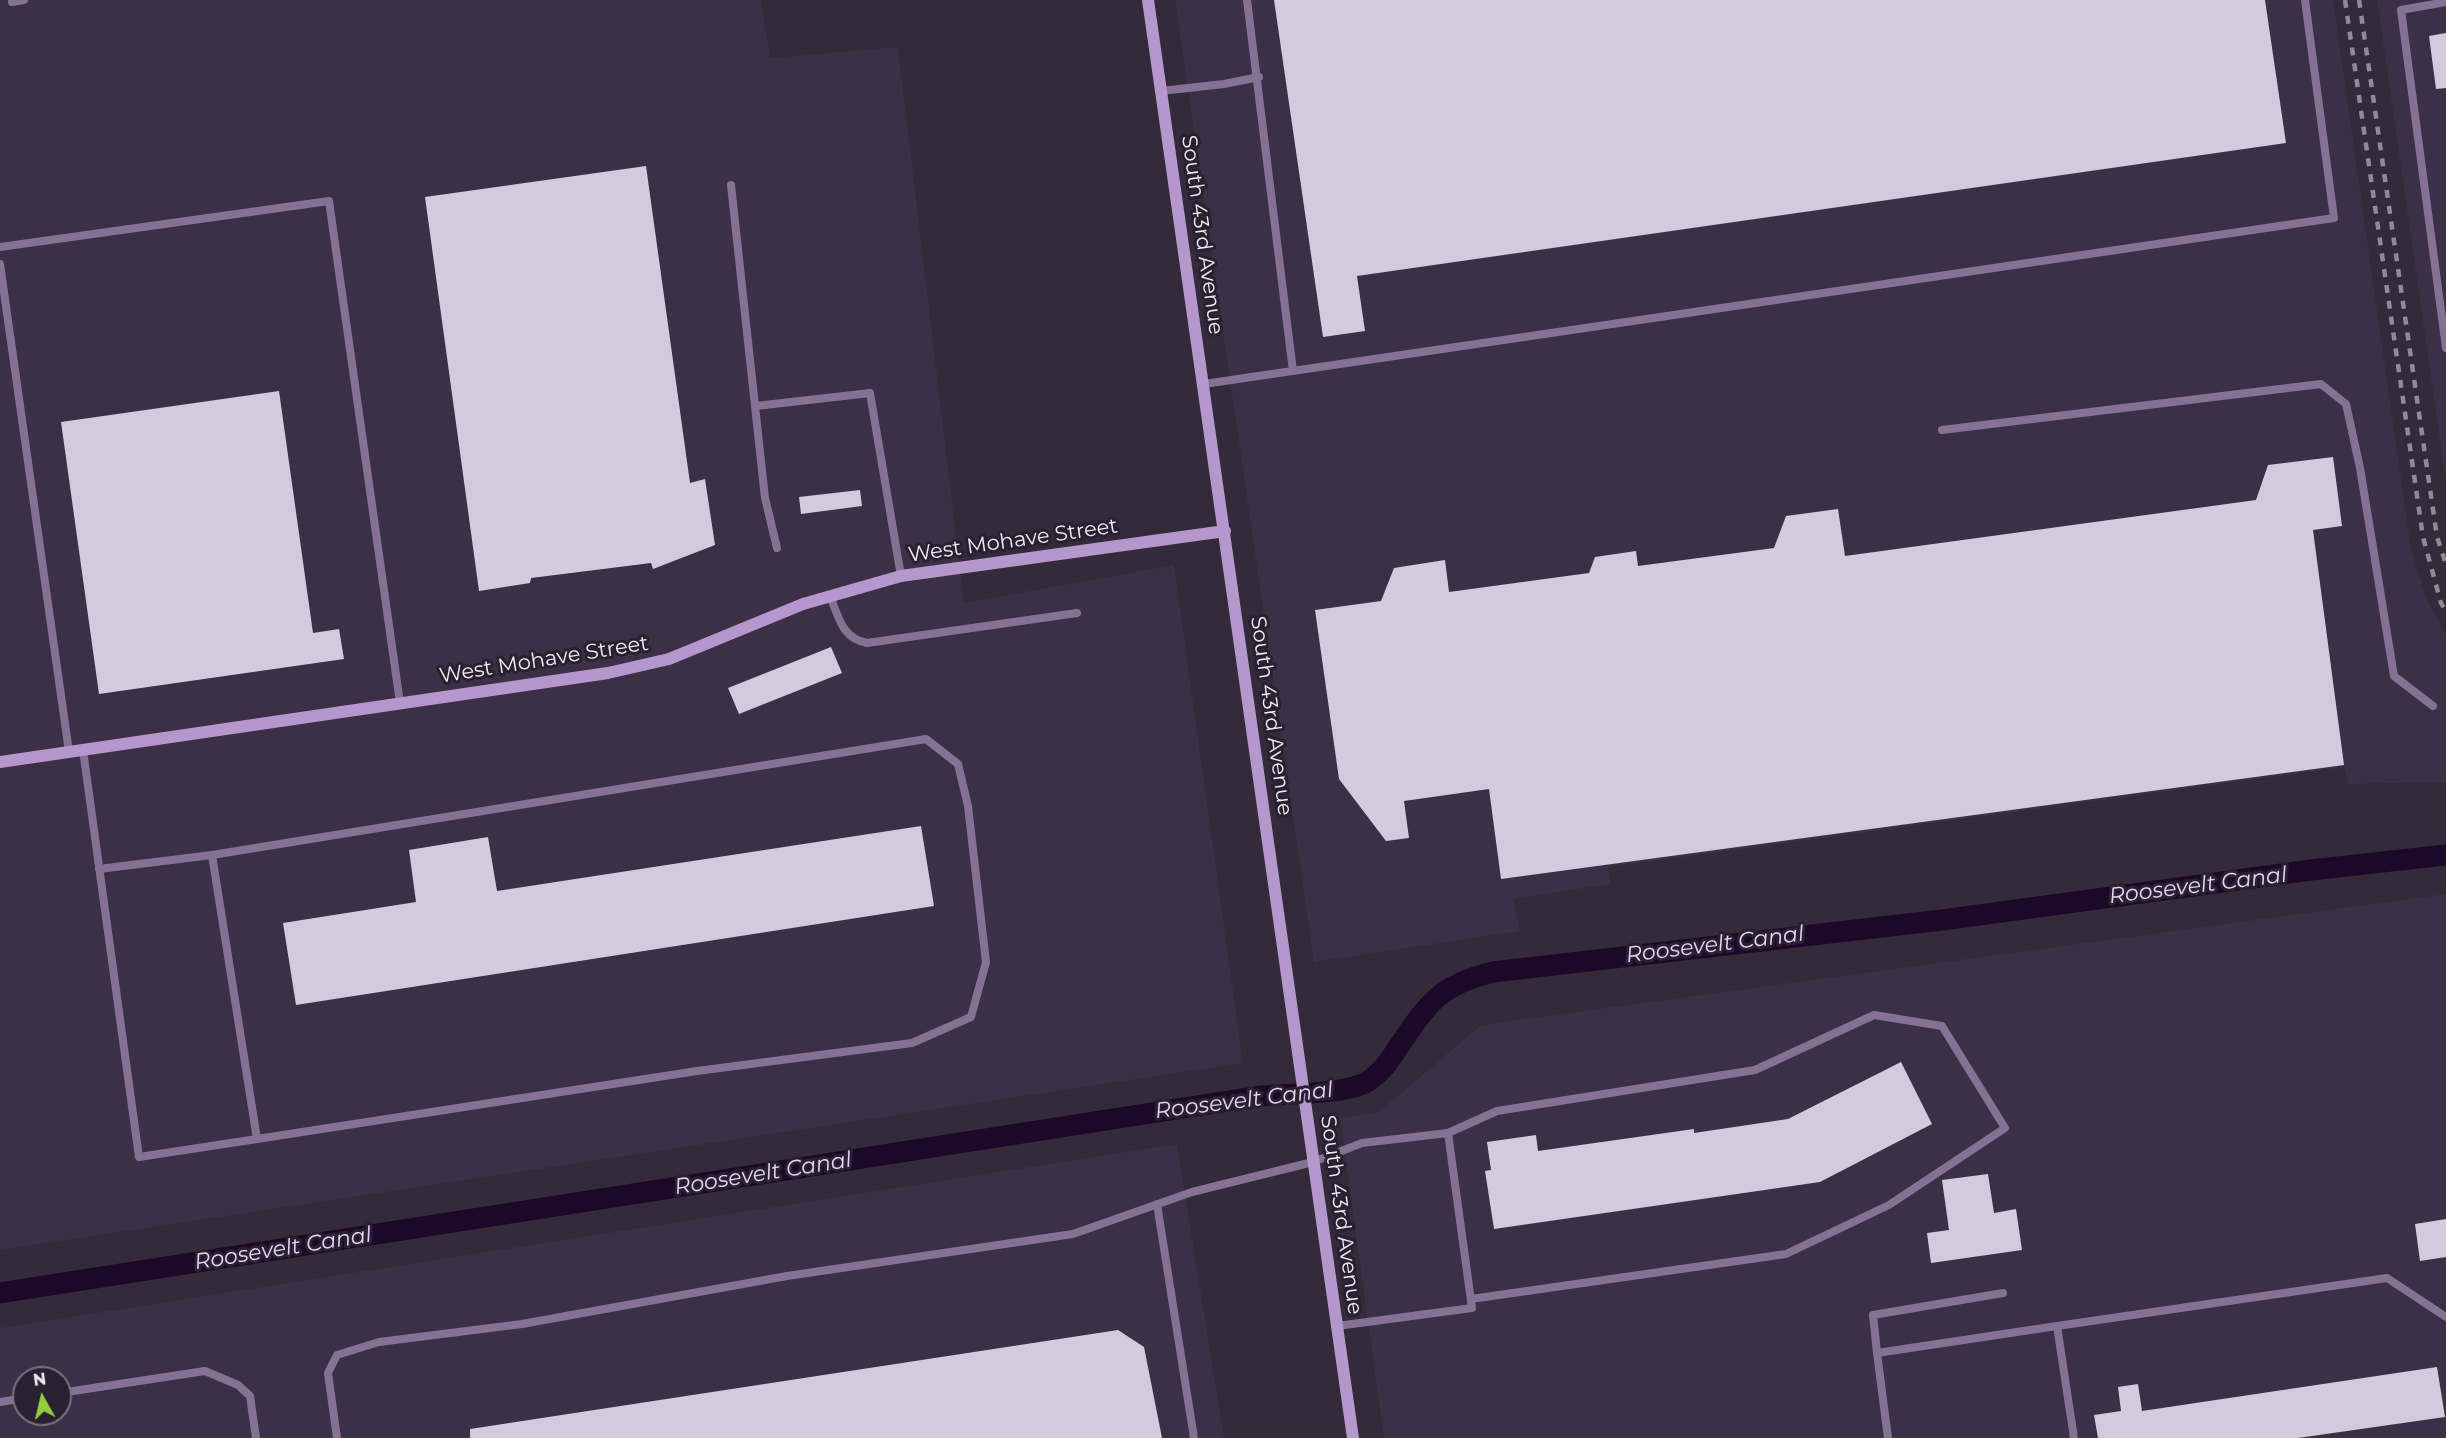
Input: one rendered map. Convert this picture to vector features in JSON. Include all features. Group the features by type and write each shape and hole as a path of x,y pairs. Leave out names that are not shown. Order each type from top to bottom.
{"main road":[{"name":"South 43rd Avenue","path":"1148,0 1353,1438"},
{"name":"West Mohave Street","path":"0,762 608,674 669,659 803,604 901,576 1225,531"}],"lane":[{"path":"12,2 24,0"},
{"path":"1247,0 1259,77 1293,371"},
{"path":"1204,384 2334,218 2305,0"},
{"path":"2446,2 2401,10 2446,348"},
{"path":"1161,91 1224,84 1259,77"},
{"path":"732,185 765,498 777,548"},
{"path":"0,247 329,201 400,703"},
{"path":"0,264 69,752"},
{"path":"1942,430 2320,384 2346,405 2360,468 2394,676 2433,706"},
{"path":"756,406 870,393 901,576"},
{"path":"830,596 846,634 854,640 867,643 1077,613"},
{"path":"83,750 99,869 139,1157 697,1071 912,1043 971,1017 986,962 968,806 958,764 927,739 212,855 99,869"},
{"path":"212,855 257,1138"},
{"path":"338,1438 328,1373 337,1354 379,1342 522,1324 787,1276 1073,1234 1192,1192 1314,1162 1362,1143 1448,1133 1497,1111 1755,1070 1874,1015 1942,1026 2005,1128 1889,1205 1786,1254 1471,1299"},
{"path":"1337,1326 1472,1308 1448,1133"},
{"path":"1157,1204 1194,1438"},
{"path":"1877,1353 2387,1278 2446,1317"},
{"path":"1888,1438 1873,1315 2003,1293"},
{"path":"2057,1326 2074,1438"},
{"path":"72,1391 205,1371 238,1385 250,1396 256,1438"}],"shaded area":[{"path":"0,0 761,0 770,58 898,47 964,603 1174,565 1243,1063 0,1250"},
{"path":"1175,0 2333,0 2411,548 2427,600 2446,634 2446,782 2348,784 2344,767 1608,867 1610,884 1513,899 1520,931 1314,962"},
{"path":"2377,0 2446,0 2446,482"},
{"path":"2446,894 2446,1438 1384,1438 1340,1118 1379,1112 1481,1025"},
{"path":"1177,1144 1224,1438 0,1438 0,1328"}],"building":[{"path":"1274,0 2265,0 2286,143 1357,276 1365,331 1323,337"},
{"path":"2446,33 2446,88 2436,89 2429,36"},
{"path":"646,166 690,483 705,479 715,545 653,569 651,563 531,578 530,583 479,591 425,197"},
{"path":"279,391 313,633 339,629 344,659 99,694 61,422"},
{"path":"2333,457 2342,526 2313,530 2344,765 1501,879 1489,789 1404,801 1409,838 1386,841 1339,779 1315,610 1381,601 1394,568 1445,560 1449,592 1589,573 1595,557 1636,551 1638,566 1774,548 1786,516 1838,509 1845,556 2256,500 2268,465"},
{"path":"860,490 862,506 801,514 799,497"},
{"path":"831,647 842,673 739,714 728,688"},
{"path":"921,826 934,906 296,1005 283,923 416,902 409,850 488,837 497,891"},
{"path":"1901,1062 1932,1124 1820,1182 1494,1229 1485,1171 1491,1170 1487,1142 1536,1135 1538,1151 1694,1129 1694,1133 1788,1119"},
{"path":"1988,1174 1994,1213 2016,1209 2022,1250 1931,1263 1927,1233 1949,1230 1942,1180"},
{"path":"2446,1219 2446,1257 2420,1261 2415,1224"},
{"path":"1118,1330 1144,1347 1162,1438 470,1438 470,1429"},
{"path":"2437,1367 2445,1417 2298,1438 2098,1438 2094,1415 2121,1411 2118,1387 2138,1384 2142,1411"}],"waterway":[{"name":"Roosevelt Canal","path":"0,1293 1260,1096 1314,1093 1355,1087 1365,1083 1380,1071 1437,997 1460,983 1493,972 1942,920 2311,870 2446,855"}],"railway":[{"path":"2345,0 2423,537 2441,603 2446,612"},
{"path":"2359,0 2437,537 2446,564"}]}
